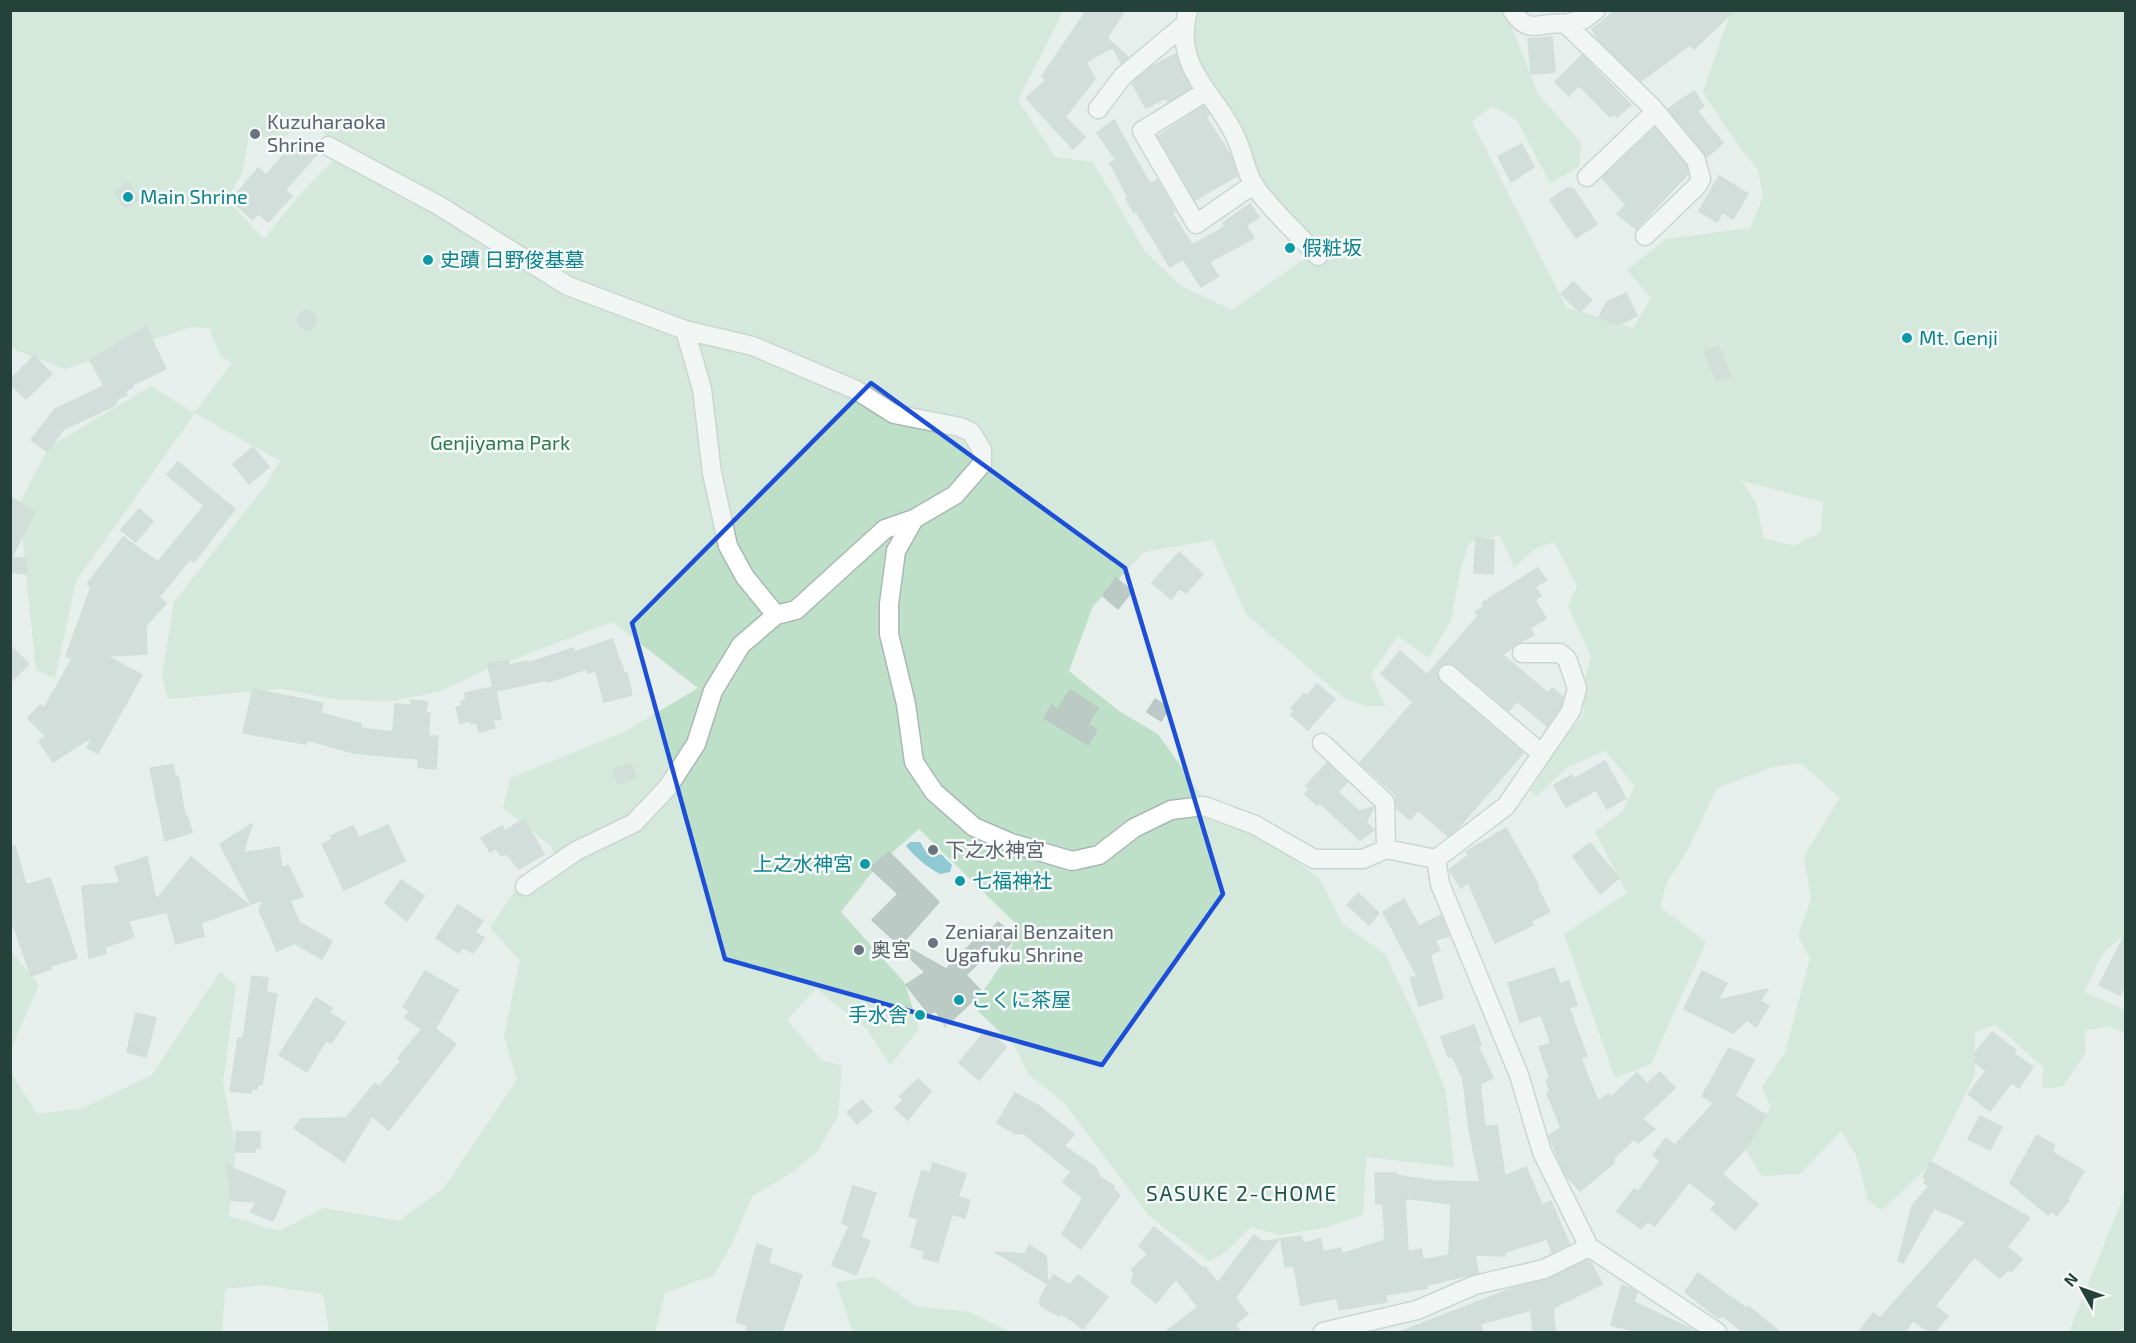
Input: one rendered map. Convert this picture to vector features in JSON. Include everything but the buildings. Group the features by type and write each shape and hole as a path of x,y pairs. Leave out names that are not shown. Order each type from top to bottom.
{"street":[{"path":"1512,10 1522,25 1532,28 1551,22 1566,24 1584,19 1596,10"},
{"path":"1186,18 1188,61 1205,92 1236,136 1254,184 1318,256"},
{"path":"1098,109 1123,76 1186,18"},
{"path":"1566,24 1655,112 1696,160 1701,179 1645,236"},
{"path":"1205,92 1142,131 1196,224 1254,184"},
{"path":"1587,177 1655,112"},
{"path":"328,146 438,205 568,286 685,330 753,346 856,390 894,414 960,426 971,432 982,450 982,464 955,495 914,519 885,529 796,610 776,615 741,645 713,691 696,744 668,787 634,824 576,851 525,886"},
{"path":"685,330 702,389 712,473 728,546 745,577 776,615"},
{"path":"914,519 896,551 889,604 889,634 906,704 914,762 934,792 974,827 1011,843 1072,861 1099,855 1134,828 1171,810 1204,806 1255,825 1314,859 1363,859 1386,849 1436,859 1506,806 1571,711 1577,688 1567,659 1560,653 1522,653"},
{"path":"1448,674 1542,754"},
{"path":"1322,743 1385,802 1386,849"},
{"path":"1436,859 1440,884 1519,1075 1542,1152 1589,1247 1717,1332"},
{"path":"1323,1332 1417,1310 1475,1285 1544,1269 1589,1247"}],"highlighted area":[{"path":"871,383 1125,568 1223,894 1102,1065 725,959 632,623"}],"green space":[{"name":"Genjiyama Park","path":"11,11 1063,11 1018,100 1055,157 1093,162 1144,250 1181,286 1232,310 1304,259 1301,243 1208,100 1184,11 1503,11 1509,20 1538,94 1581,143 1579,167 1550,183 1517,120 1492,106 1472,122 1566,307 1633,328 1651,298 1627,270 1666,239 1750,228 1763,197 1758,170 1738,145 1703,92 1731,11 2125,11 2126,943 2121,937 2103,953 2084,992 2125,1010 2125,1033 2107,1026 2084,1031 2086,1052 2063,1086 2043,1089 2043,1067 1995,1024 1975,1033 1975,1075 1930,1165 1882,1210 1868,1200 1856,1155 1841,1131 1800,1174 1762,1176 1744,1147 1771,1107 1762,1087 1785,1053 1810,958 1798,936 1811,899 1804,856 1840,798 1801,763 1772,767 1717,788 1688,849 1666,884 1660,907 1706,942 1651,1064 1615,1078 1564,934 1627,893 1595,832 1622,812 1635,786 1605,751 1568,767 1537,796 1530,791 1562,740 1583,716 1586,674 1591,657 1568,606 1577,586 1554,542 1535,549 1514,567 1500,535 1469,543 1460,571 1451,620 1429,658 1398,636 1371,674 1385,706 1367,706 1345,699 1246,614 1213,540 1144,552 1093,606 1069,671 1119,711 1158,734 1207,803 1272,843 1320,879 1343,924 1385,954 1422,1032 1446,1092 1454,1167 1366,1157 1363,1215 1324,1228 1280,1235 1251,1227 1226,1252 1209,1261 1150,1217 1065,1104 1029,1075 1015,1047 973,1006 1006,958 1020,928 919,829 877,866 841,912 905,983 919,1029 890,1065 867,1029 816,989 787,1020 821,1060 842,1066 838,1116 817,1152 787,1176 752,1196 731,1246 714,1275 665,1293 655,1332 329,1332 323,1294 262,1285 225,1289 222,1332 11,1332 10,1071 37,1114 83,1108 152,1075 220,972 236,986 223,1082 236,1149 229,1216 279,1231 324,1208 399,1221 444,1188 517,1080 504,1036 520,960 490,928 526,874 555,855 551,846 503,808 510,778 624,732 698,688 612,622 490,668 438,692 393,701 339,700 282,689 168,699 162,676 174,602 266,485 280,461 195,413 76,581 55,678 36,670 19,504 49,447 151,386 194,413 232,363 221,356 210,331 211,328 192,327 65,369 15,350 11,346","holes":["319,130 345,148 296,199 264,239 227,200 242,173 249,135 281,139 293,131","1742,481 1823,502 1821,532 1794,546 1764,538 1756,503"]},
{"path":"11,951 39,985 11,1048"},
{"path":"2125,1192 2125,1332 2069,1332"},
{"path":"874,1277 916,1306 970,1312 1010,1332 853,1332 836,1282"}],"water":[{"path":"910,842 920,842 926,852 942,855 952,865 950,872 940,874 926,865 906,846"}],"place":[{"name":"Kuzuharaoka Shrine","path":"255,134"},
{"name":"Main Shrine","path":"128,197"},
{"name":"假粧坂","path":"1290,248"},
{"name":"史蹟 日野俊基墓","path":"428,260"},
{"name":"Mt. Genji","path":"1907,338"},
{"name":"下之水神宮","path":"933,850"},
{"name":"上之水神宮","path":"865,864"},
{"name":"七福神社","path":"960,881"},
{"name":"Zeniarai Benzaiten Ugafuku Shrine","path":"933,943"},
{"name":"奥宮","path":"859,950"},
{"name":"こくに茶屋","path":"959,1000"},
{"name":"手水舎","path":"920,1015"}],"district":[{"name":"SASUKE 2-CHOME","path":"1242,1194"}]}
